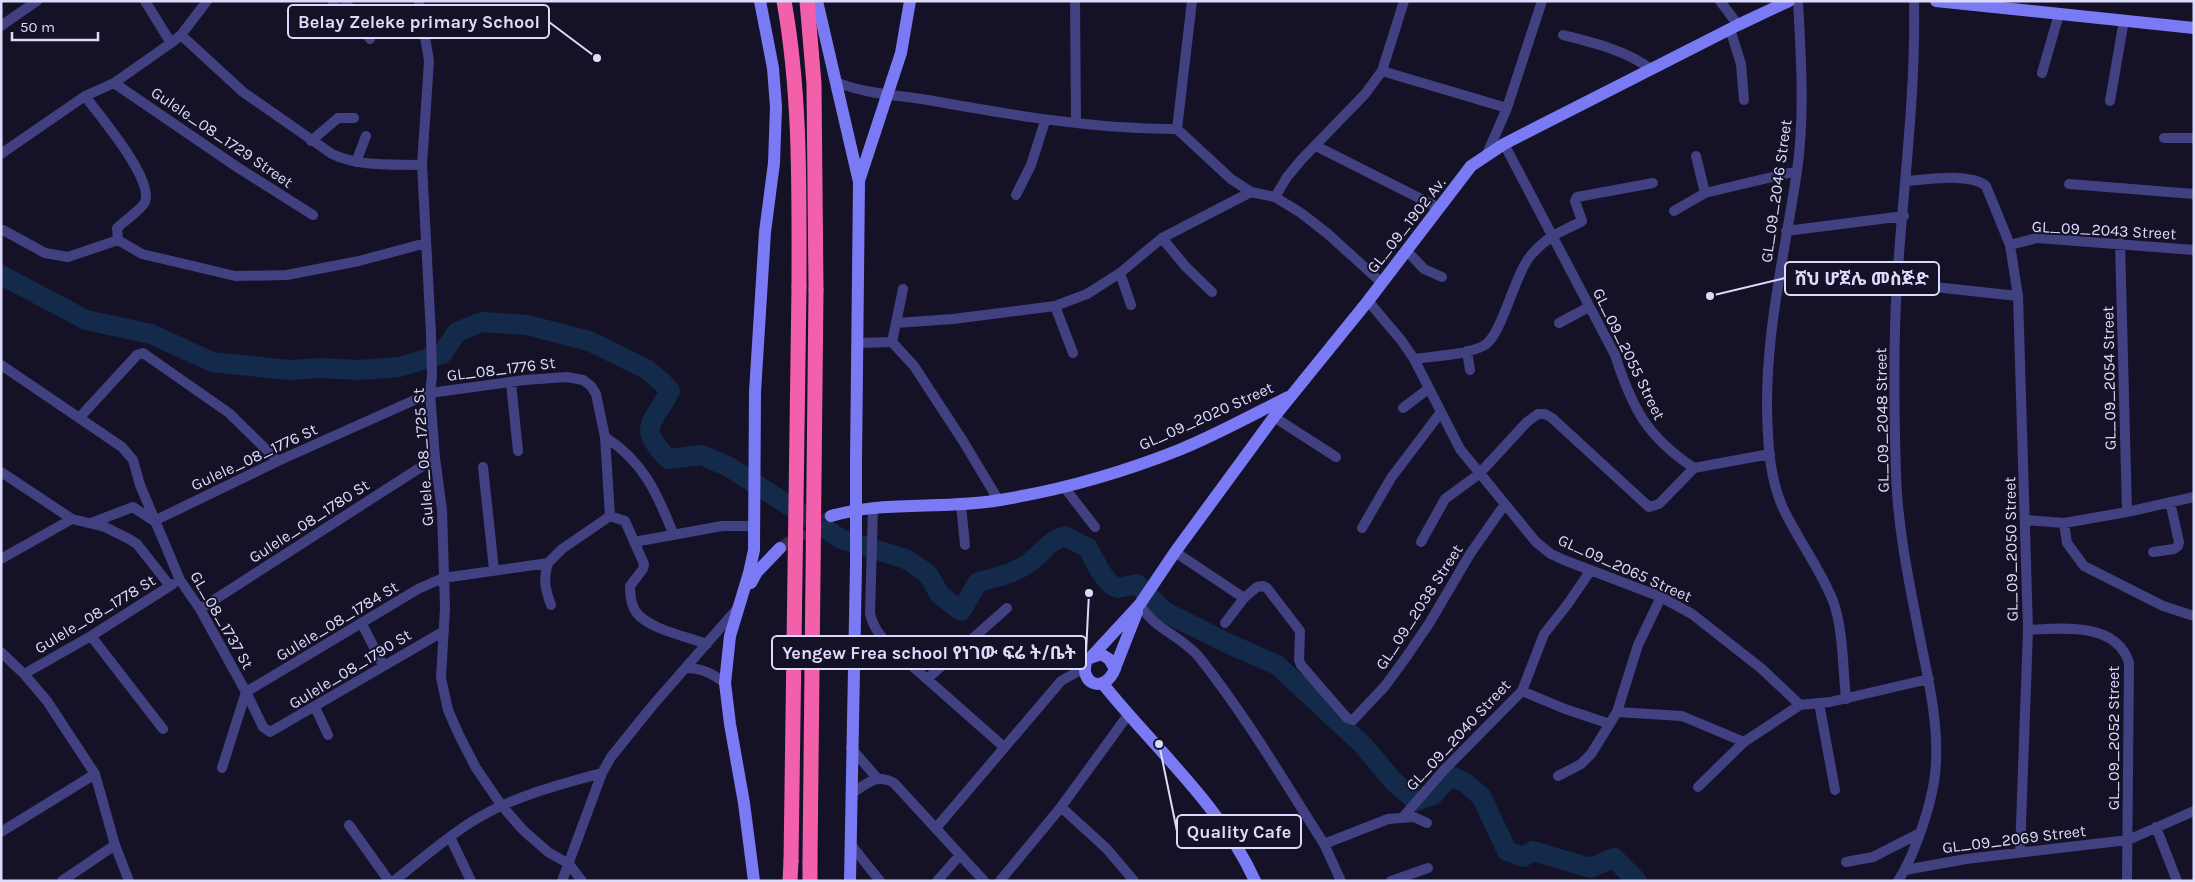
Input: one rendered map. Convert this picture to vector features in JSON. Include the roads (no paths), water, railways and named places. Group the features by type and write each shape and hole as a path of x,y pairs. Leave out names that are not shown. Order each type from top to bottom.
{"highway":[{"path":"784,1 788,24 799,142 799,287 790,881"},
{"path":"807,6 814,84 816,290 810,881"}],"street":[{"path":"1,26 37,1"},
{"path":"146,1 171,43"},
{"path":"1,154 86,96 114,82 171,43 181,35 207,1"},
{"path":"318,29 335,1"},
{"path":"345,1 370,39"},
{"name":"Gulele_08_1725 St","path":"419,1 429,61 422,165 432,334 430,393 435,458 442,510 443,578 446,608 441,678 448,710 476,768 502,806 523,830 548,852 569,864"},
{"path":"754,881 725,682 730,636 754,550 757,354 765,232 774,163 776,107 773,68 760,1"},
{"path":"818,1 859,182 856,564 851,748 852,846 850,881"},
{"path":"859,182 901,53 910,1"},
{"path":"1076,1 1076,123"},
{"path":"1177,129 1192,1"},
{"path":"1275,197 1287,177 1365,94 1382,71 1404,1"},
{"path":"1487,154 1507,108 1542,1"},
{"path":"1720,1 1734,27 1741,64 1744,100"},
{"name":"GL_09_1902 Av.","path":"1140,604 1175,552 1274,416 1368,301 1471,166 1504,144 1789,1"},
{"name":"GL_09_2046 Street","path":"1798,1 1802,81 1802,130 1770,334 1766,394 1770,454 1784,508 1824,580 1837,614 1846,699"},
{"name":"GL_09_2048 Street","path":"1898,881 1905,870 1920,833 1929,802 1936,764 1936,733 1899,522 1896,474 1897,283 1904,216 1915,58 1914,1"},
{"path":"1936,1 2194,28"},
{"path":"2042,73 2059,14"},
{"path":"2110,101 2124,20"},
{"path":"181,35 243,92 312,141 345,160 422,165"},
{"path":"1563,35 1618,51 1639,60 1651,69"},
{"path":"1382,71 1507,108"},
{"name":"Gulele_08_1729 Street","path":"114,82 237,167 313,215"},
{"path":"836,82 860,91 889,94 1045,121 1133,129 1177,129 1231,179 1251,192 1275,197 1301,213 1328,234 1382,283"},
{"path":"86,96 125,149 140,174 145,189 146,196 143,205 117,228 118,240"},
{"path":"312,141 338,118 354,118"},
{"path":"1016,195 1031,165 1045,121"},
{"path":"356,162 366,136"},
{"path":"2164,138 2194,138"},
{"name":"GL_09_2055 Street","path":"1504,144 1615,355 1628,392 1639,415 1652,434 1677,457 1694,468"},
{"path":"1316,146 1439,208"},
{"path":"1696,156 1705,193"},
{"path":"1674,211 1705,193 1797,171"},
{"name":"GL_09_2043 Street","path":"1906,180 1962,179 1980,181 1986,186 2010,246 2037,238 2194,250"},
{"path":"1414,359 1480,348 1492,338 1520,272 1531,255 1552,235 1582,221 1576,201 1578,197 1652,183"},
{"path":"2069,184 2194,194"},
{"path":"896,323 953,319 1054,306 1098,289 1162,238 1251,192"},
{"path":"1786,232 1904,216"},
{"path":"3,230 45,253 68,257 118,240 142,254 235,276 286,275 359,261 426,242"},
{"path":"1162,238 1212,292"},
{"name":"GL_09_2054 Street","path":"2120,243 2127,512"},
{"name":"GL_09_2050 Street","path":"2010,246 2018,296 2028,630 2020,852"},
{"path":"1407,251 1424,270 1442,277"},
{"path":"1120,273 1131,305"},
{"path":"1897,283 2018,296"},
{"path":"892,342 903,289"},
{"name":"GL_09_2065 Street","path":"1368,301 1401,340 1414,359 1460,449 1536,542 1552,554 1662,597 1692,614 1762,669 1800,705"},
{"path":"1054,306 1073,353"},
{"path":"1559,323 1589,306"},
{"path":"857,344 892,342"},
{"path":"892,342 914,366 963,441 999,501"},
{"path":"1467,351 1470,370"},
{"path":"80,417 98,394 137,355 143,353 229,413 278,461"},
{"name":"GL_08_1737 St","path":"1,365 122,447 133,460 140,485 154,521 180,580 200,609 263,727 270,732"},
{"name":"GL_08_1776 St","path":"430,393 510,382 567,377 583,380 591,386 596,394 605,437 610,516"},
{"path":"510,382 518,451"},
{"path":"1403,408 1428,389"},
{"name":"Gulele_08_1776 St","path":"154,521 278,461 430,393"},
{"name":"GL_09_2020 Street","path":"831,516 873,507 961,505 999,501 1064,487 1105,476 1179,450 1290,396"},
{"path":"1362,528 1391,478 1441,412"},
{"path":"1421,542 1445,499 1479,474 1527,422 1538,414 1545,414 1552,418 1649,508 1659,504 1694,468 1770,454"},
{"path":"1274,416 1336,457"},
{"path":"605,437 617,445 640,467 654,488 673,533"},
{"name":"Gulele_08_1780 St","path":"200,609 435,458"},
{"path":"483,467 494,570"},
{"path":"1,472 72,518 120,533 137,544 170,586"},
{"path":"1064,487 1095,527"},
{"path":"2026,520 2064,523 2127,512 2194,497"},
{"path":"2153,552 2178,546 2179,542 2170,502"},
{"name":"GL_09_2038 Street","path":"1244,598 1258,587 1263,586 1267,588 1300,631 1299,660 1301,664 1347,718 1352,720 1385,686 1408,656 1470,554 1505,504"},
{"path":"961,505 965,545"},
{"path":"91,523 133,507 154,521"},
{"path":"873,507 870,563 871,621 879,634 1004,747"},
{"path":"551,605 544,587 544,575 548,563 562,549 610,516 625,521 644,564 643,569 630,586 630,597 636,612 648,623 706,644"},
{"path":"1,559 72,518"},
{"path":"2064,523 2067,543 2084,566 2163,606 2194,616"},
{"path":"634,542 673,533 722,526 754,526"},
{"path":"562,881 602,773 611,756 652,705 691,668 706,644 737,610 757,572 780,548"},
{"path":"754,550 758,557 769,558"},
{"path":"1175,552 1244,598 1226,623"},
{"name":"Gulele_08_1784 St","path":"246,692 418,589 443,578 548,563"},
{"name":"GL_09_2040 Street","path":"1403,817 1444,770 1522,691 1544,634 1591,570"},
{"name":"Gulele_08_1778 St","path":"24,674 91,636 180,580"},
{"path":"1558,776 1581,764 1592,754 1617,712 1638,645 1662,597"},
{"path":"1140,604 1109,680 1103,684 1093,684 1086,677 1084,668 1087,660 1140,604"},
{"path":"1140,604 1146,615 1195,653 1230,697 1324,844 1341,881"},
{"path":"927,679 1007,608"},
{"path":"362,624 384,665"},
{"name":"GL_09_2052 Street","path":"2028,630 2074,628 2099,634 2118,643 2126,652 2129,663 2128,840"},
{"name":"Gulele_08_1790 St","path":"270,732 444,631"},
{"path":"91,636 162,729"},
{"path":"1,652 24,674 47,701 94,774 115,845 129,881"},
{"path":"1092,656 1101,654 1109,659 1114,669"},
{"path":"691,668 712,673 725,682"},
{"path":"936,828 1061,681 1084,668"},
{"path":"1698,787 1744,742 1800,705 1846,699 1928,679"},
{"path":"1103,684 1128,715 1200,794 1234,842 1255,881"},
{"path":"1522,691 1565,709 1610,724"},
{"path":"222,768 246,692"},
{"path":"1819,703 1835,790"},
{"path":"315,707 328,736"},
{"path":"1617,712 1682,716 1744,742"},
{"path":"1000,881 1061,807 1128,715"},
{"path":"851,748 877,778"},
{"path":"394,881 474,820 530,794 602,773"},
{"path":"1,832 94,774"},
{"path":"852,793 877,778 886,779 894,783 984,881"},
{"path":"1061,807 1107,849 1134,881"},
{"name":"GL_09_2069 Street","path":"1905,870 2020,852 2128,840 2194,811"},
{"path":"1324,844 1388,819 1414,817 1427,822"},
{"path":"349,826 389,881"},
{"path":"2156,827 2177,881"},
{"path":"1846,862 1873,857 1920,833"},
{"path":"450,837 471,881"},
{"path":"2127,881 2128,840"},
{"path":"62,881 115,845"},
{"path":"852,846 880,881"},
{"path":"937,881 960,855"},
{"path":"569,864 582,881"},
{"path":"1391,881 1428,868"}],"waterway":[{"path":"1,275 86,320 151,334 212,362 289,370 320,368 359,370 399,367 442,354 457,332 482,322 527,325 589,341 646,369 670,391 653,418 650,432 652,439 668,459 702,455 729,467 841,539 906,559 928,574 940,595 961,611 978,582 1001,576 1023,567 1052,543 1065,536 1088,548 1100,571 1110,584 1118,588 1137,584 1165,612 1227,643 1277,665 1362,744 1394,782 1416,801 1433,795 1450,776 1464,782 1481,796 1507,851 1523,857 1533,851 1590,868 1614,858 1637,881"}],"tunnel":[{"path":"780,548 831,516"}],"place":[{"name":"Belay Zeleke primary School","path":"597,58"},
{"name":"ሸህ ሆጀሌ መስጅድ","path":"1710,296"},
{"name":"Yengew Frea school የነገው ፍሬ ት/ቤት","path":"1089,593"},
{"name":"Quality Cafe","path":"1159,744"}]}
